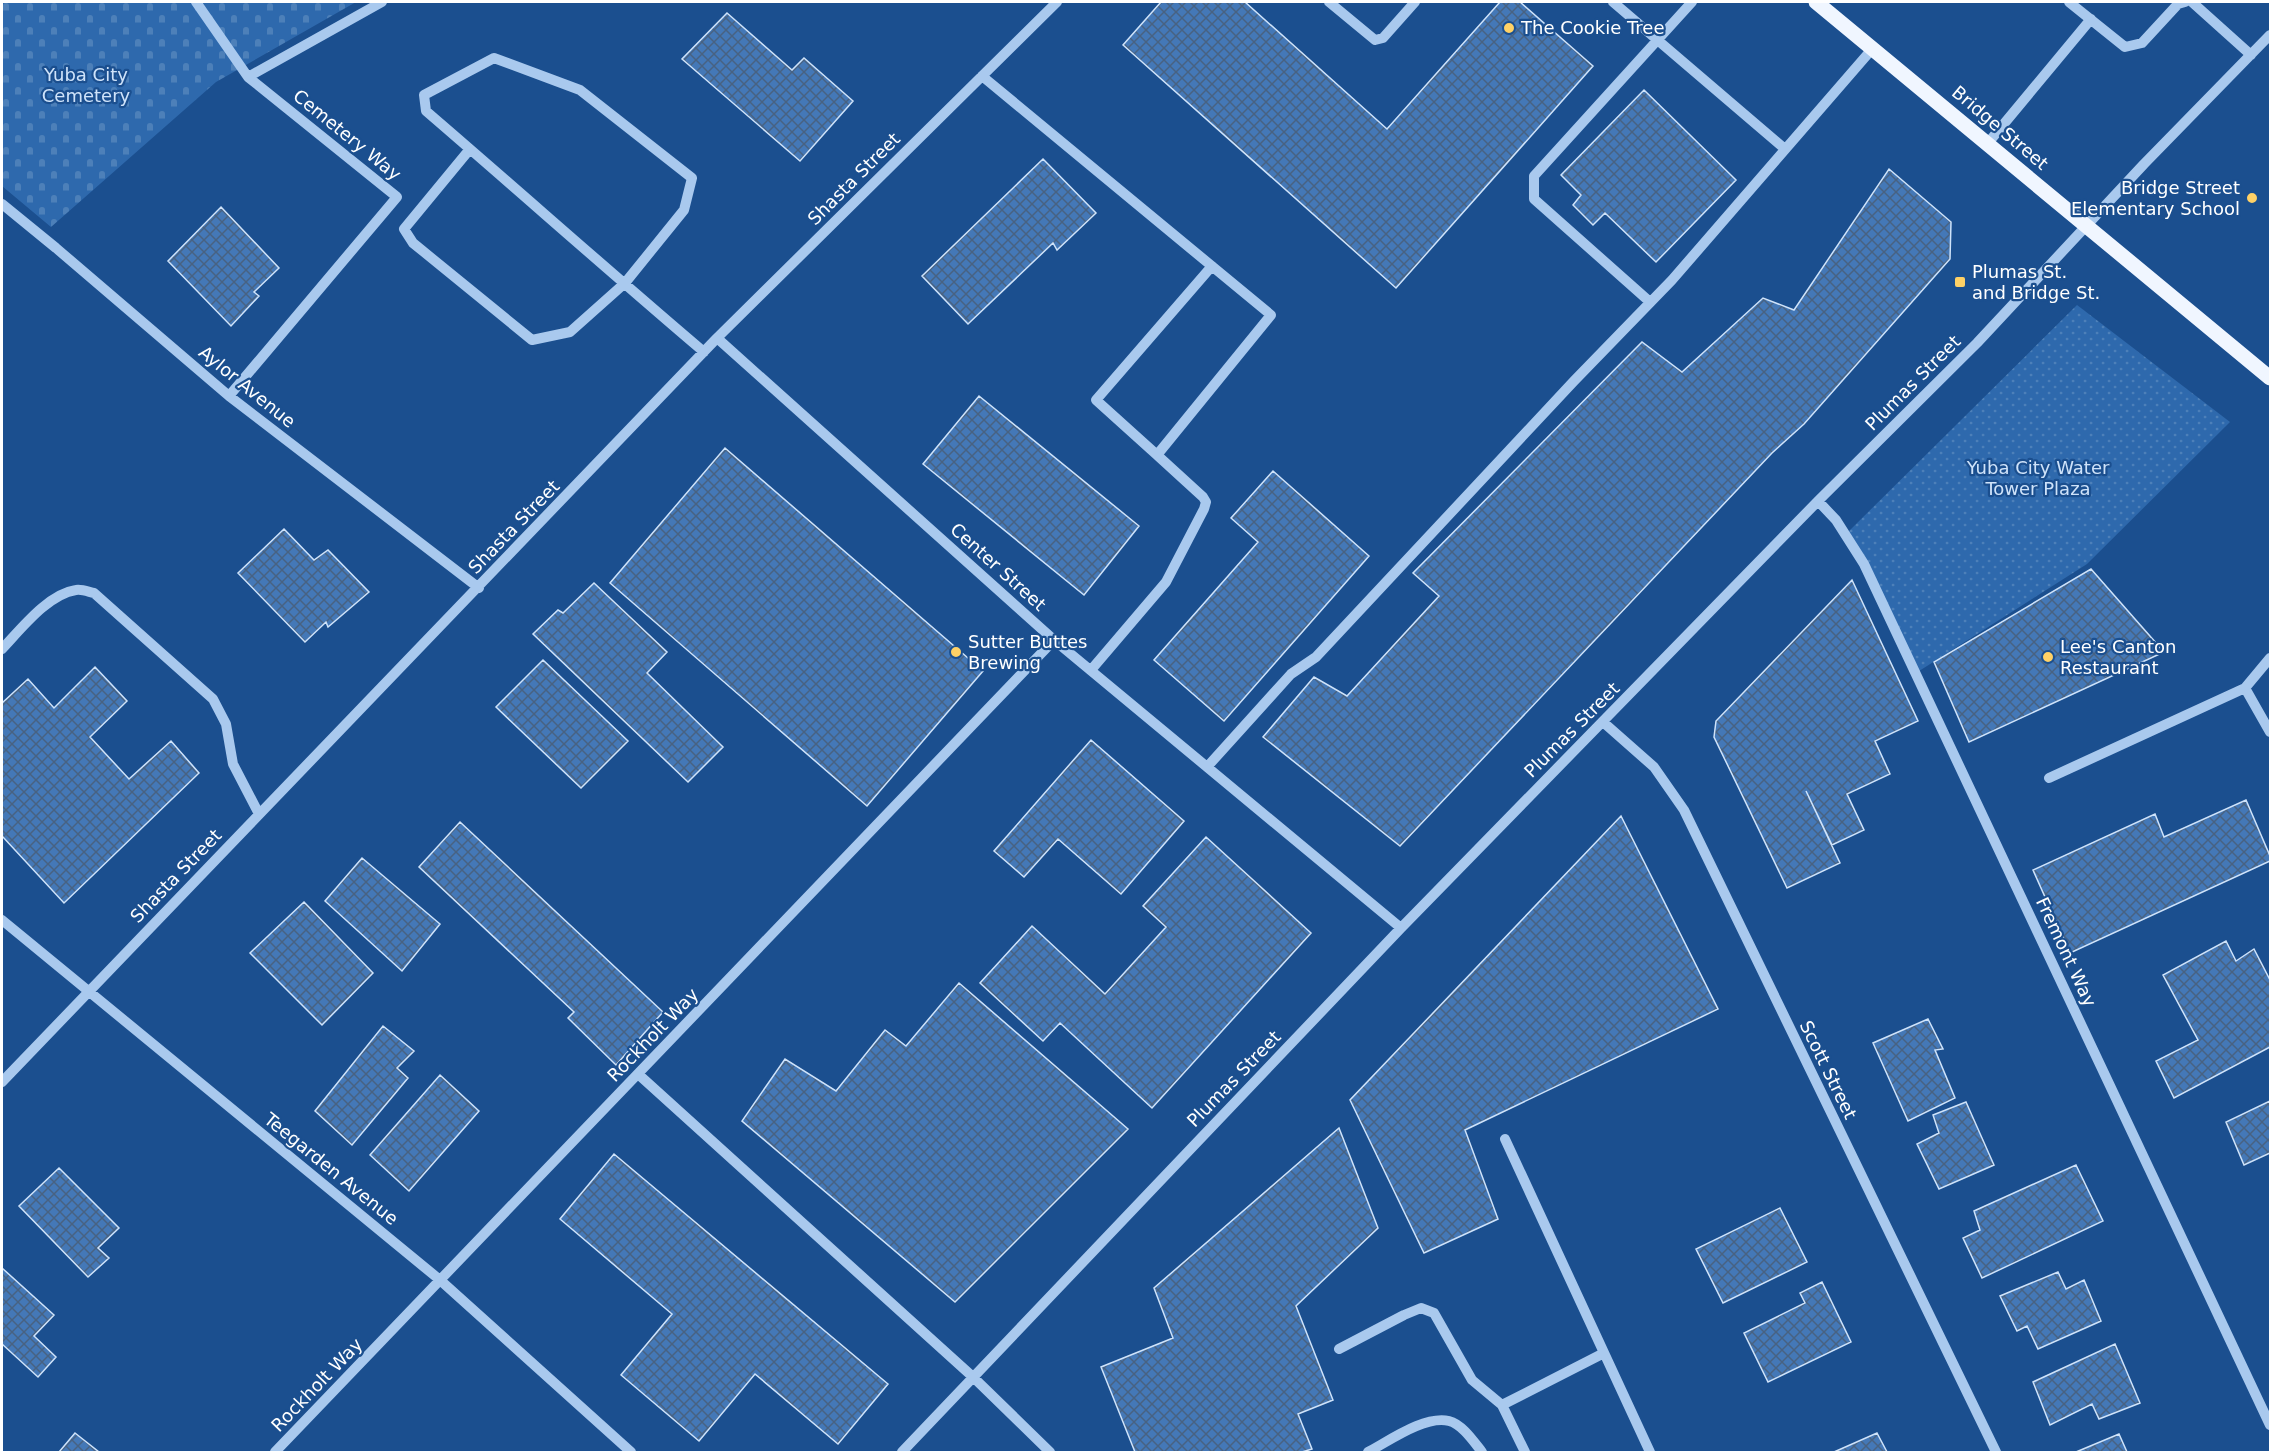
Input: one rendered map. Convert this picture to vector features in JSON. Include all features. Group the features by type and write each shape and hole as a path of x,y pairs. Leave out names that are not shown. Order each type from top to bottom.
{"main road":[{"name":"Bridge Street","path":"1816,2 2271,378"}],"street":[{"path":"196,2 248,77 382,2"},
{"name":"Shasta Street","path":"2,1082 717,338 1057,2"},
{"path":"1329,2 1375,40 1383,38 1415,2"},
{"path":"1613,2 1785,149"},
{"path":"1650,302 1534,199 1534,176 1692,2"},
{"path":"2069,2 2125,47 2142,43 2178,4 2185,2"},
{"path":"2192,2 2251,56"},
{"path":"1988,143 2091,19"},
{"name":"Plumas Street","path":"902,1452 1401,928 1984,334 2144,164 2271,35"},
{"path":"1207,767 1291,674 1316,657 1650,302 1873,48"},
{"path":"470,149 404,229 413,243 532,340 570,332 625,283 684,210 692,178 580,90 494,58 424,95 426,111 470,149 625,283 704,352"},
{"path":"982,76 1271,315 1157,455"},
{"name":"Cemetery Way","path":"229,396 398,197 248,77"},
{"name":"Aylor Avenue","path":"2,204 229,396 479,588"},
{"path":"1091,670 1166,582 1206,502 1096,400 1212,266"},
{"name":"Center Street","path":"717,338 1054,640 1401,928"},
{"name":"Fremont Way","path":"1818,501 1836,520 1864,564 2271,1425"},
{"path":"2,649 28,621 58,595 78,589 94,593 213,699 226,724 233,765 259,814"},
{"name":"Rockholt Way","path":"275,1452 1054,640"},
{"path":"2049,778 2245,688 2271,658"},
{"path":"2245,688 2271,732"},
{"name":"Scott Street","path":"1603,722 1654,767 1684,810 1996,1452"},
{"name":"Teegarden Avenue","path":"2,920 440,1280 631,1452"},
{"path":"638,1074 973,1377 1050,1452"},
{"path":"1505,1139 1650,1452"},
{"path":"1339,1349 1421,1308 1434,1313 1472,1380 1502,1405 1525,1452"},
{"path":"1502,1405 1604,1353"},
{"path":"1368,1452 1429,1420 1450,1421 1470,1436 1482,1452"}],"green space":[{"name":"Yuba City Cemetery","path":"2,2 356,2 216,82 51,227 2,186"},
{"name":"Yuba City Water Tower Plaza","path":"2077,305 2230,422 2087,564 1916,673 1846,534"}],"building":[{"path":"1161,2 1245,2 1387,129 1500,2 1520,2 1593,66 1396,288 1123,45"},
{"path":"727,13 792,70 804,58 853,101 800,161 682,59"},
{"path":"1644,90 1736,180 1656,262 1605,213 1593,225 1573,205 1581,195 1561,175"},
{"path":"1043,159 1096,213 1057,250 1053,243 968,324 922,276"},
{"path":"1889,169 1951,222 1950,259 1804,424 1772,453 1400,846 1263,737 1314,677 1347,696 1439,596 1413,573 1642,342 1682,372 1763,298 1794,310"},
{"path":"221,207 279,268 254,292 259,296 231,326 168,261"},
{"path":"979,396 1139,526 1084,595 923,464"},
{"path":"725,448 983,671 867,806 610,583"},
{"path":"1273,471 1369,556 1224,721 1154,660 1258,542 1231,518"},
{"path":"284,529 314,560 328,550 369,592 328,627 326,622 305,642 238,573"},
{"name":"Lee's Canton Restaurant","path":"2091,569 2164,652 1969,742 1934,662"},
{"path":"1852,580 1918,721 1875,741 1890,774 1847,794 1864,830 1832,845 1806,791 1840,863 1787,888 1714,737 1716,721"},
{"path":"594,583 667,652 647,673 723,747 688,782 533,634 558,610 563,613"},
{"path":"543,660 628,741 581,788 496,707"},
{"path":"95,667 127,701 90,737 129,779 171,741 199,773 64,903 2,836 2,703 28,679 54,708"},
{"path":"1091,740 1184,821 1121,894 1058,839 1024,877 994,851"},
{"path":"2246,800 2270,856 2270,861 2070,953 2033,870 2155,814 2164,837"},
{"path":"1621,816 1718,1009 1465,1130 1498,1219 1424,1253 1350,1100"},
{"path":"460,822 663,1012 616,1065 568,1018 574,1012 419,867"},
{"path":"1206,837 1311,933 1152,1108 1060,1023 1043,1041 980,983 1032,926 1105,994 1166,927 1143,906"},
{"path":"362,858 440,924 402,971 325,901"},
{"path":"304,902 373,973 322,1025 250,953"},
{"path":"2226,941 2236,961 2254,949 2270,980 2270,1047 2174,1098 2156,1061 2198,1040 2163,975"},
{"path":"959,983 1128,1129 955,1302 742,1121 785,1059 836,1091 885,1030 906,1046"},
{"path":"1928,1019 1943,1049 1935,1050 1955,1098 1908,1121 1873,1043"},
{"path":"383,1026 414,1051 397,1068 408,1078 352,1145 315,1111"},
{"path":"440,1075 479,1111 409,1191 370,1155"},
{"path":"2270,1101 2270,1153 2244,1165 2226,1122"},
{"path":"1966,1102 1994,1165 1939,1189 1917,1144 1939,1133 1933,1115"},
{"path":"1339,1128 1378,1228 1296,1306 1333,1400 1298,1414 1312,1449 1302,1452 1135,1452 1101,1367 1173,1338 1154,1288"},
{"path":"614,1154 888,1384 838,1444 755,1374 699,1441 621,1375 672,1314 560,1219"},
{"path":"2076,1165 2103,1221 1982,1278 1963,1238 1980,1230 1974,1211"},
{"path":"59,1168 119,1228 98,1248 109,1258 88,1277 19,1206"},
{"path":"1780,1208 1807,1262 1723,1303 1696,1249"},
{"path":"2,1268 54,1315 34,1336 56,1357 38,1377 2,1344"},
{"path":"2058,1272 2066,1289 2084,1280 2101,1321 2038,1349 2027,1326 2017,1331 2000,1296"},
{"path":"1822,1282 1851,1342 1768,1382 1744,1333 1805,1303 1800,1293"},
{"path":"2115,1344 2140,1403 2099,1419 2092,1404 2050,1425 2033,1382"},
{"path":"75,1433 99,1452 59,1452"},
{"path":"1877,1433 1887,1452 1834,1452"},
{"path":"2119,1434 2127,1452 2076,1452"}],"place":[{"name":"The Cookie Tree","path":"1509,28"},
{"name":"Bridge Street Elementary School","path":"2252,198"},
{"name":"Plumas St. and Bridge St.","path":"1960,282"},
{"name":"Sutter Buttes Brewing","path":"956,652"},
{"name":"Lee's Canton Restaurant","path":"2048,657"}]}
